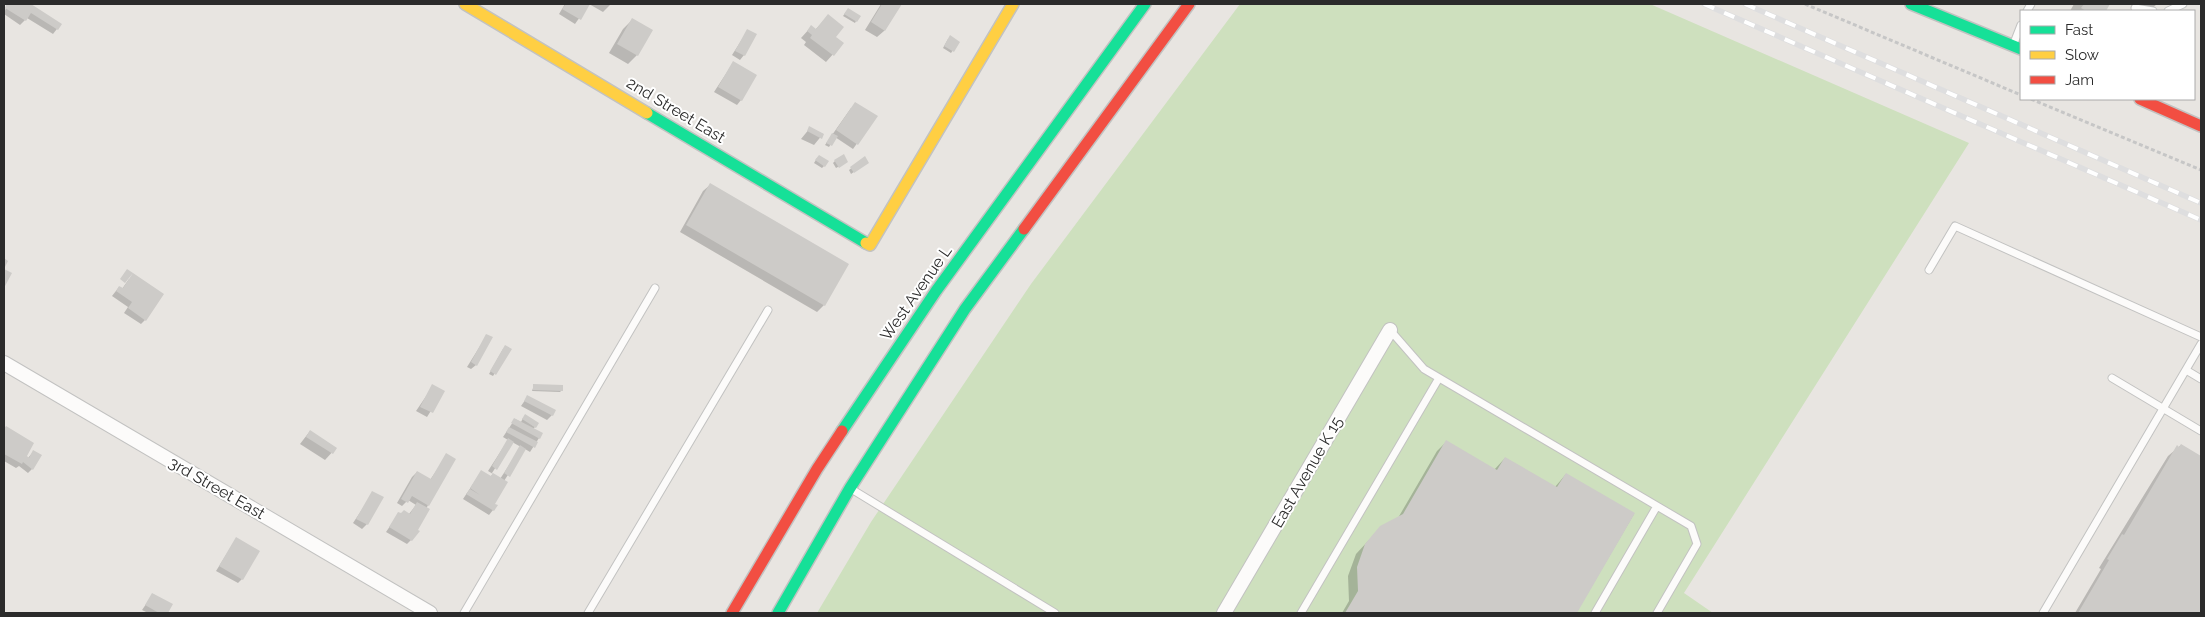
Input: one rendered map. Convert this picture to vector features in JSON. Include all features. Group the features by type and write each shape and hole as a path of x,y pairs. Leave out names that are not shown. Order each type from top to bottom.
{"main road":[{"name":"2nd Street East","path":"465,4 870,245 1013,4"},
{"name":"West Avenue L","path":"732,613 817,469 936,291 1145,4"},
{"path":"778,613 850,488 965,309 1189,4"},
{"path":"1911,4 2017,47"},
{"path":"2142,100 2201,126"}],"street":[{"name":"East Avenue K 15","path":"1224,613 1390,330"},
{"name":"3rd Street East","path":"4,363 430,613"}],"lane":[{"path":"2170,10 2183,4"},
{"path":"2134,8 2147,10"},
{"path":"2017,47 2020,30"},
{"path":"1929,270 1954,226 2201,337"},
{"path":"464,613 655,288"},
{"path":"588,613 768,310"},
{"path":"1390,330 1424,369 1691,526 1697,544 1657,613"},
{"path":"2043,613 2201,344"},
{"path":"2186,370 2201,379"},
{"path":"1301,613 1439,378"},
{"path":"2112,378 2201,431"},
{"path":"850,488 1055,613"},
{"path":"1595,613 1657,506"}],"path":[{"path":"1805,4 2020,94"},
{"path":"2033,100 2201,170"}],"green space":[{"path":"1240,4 1650,4 1969,143 1684,593 1713,613 817,613 871,522 1031,284"}],"building":[{"path":"7,4 31,4 62,24 58,30 31,13 26,21 5,8"},
{"path":"566,4 590,4 581,20 562,9"},
{"path":"882,4 902,4 885,31 871,22"},
{"path":"2084,4 2110,4 2107,10 2084,10 2081,8"},
{"path":"848,8 861,16 857,22 844,14"},
{"path":"828,14 844,27 836,37 844,43 834,56 810,38 812,35 807,31 811,25 816,29"},
{"path":"632,18 653,30 638,56 617,44"},
{"path":"747,29 757,34 745,56 735,51"},
{"path":"950,35 960,42 954,52 944,46"},
{"path":"733,61 757,75 742,101 718,87"},
{"path":"855,102 878,116 858,145 836,130"},
{"path":"809,126 824,134 822,139 807,131"},
{"path":"832,133 838,136 832,146 826,143"},
{"path":"844,154 848,162 839,168 834,160"},
{"path":"819,155 829,161 825,167 815,160"},
{"path":"865,156 869,163 854,173 850,167"},
{"path":"710,183 849,264 825,306 686,225"},
{"path":"4,258 8,261 4,269"},
{"path":"4,269 12,273 4,288"},
{"path":"127,269 133,273 125,283 120,279"},
{"path":"133,273 164,294 146,321 128,308 132,302 116,291 119,286 123,288"},
{"path":"486,334 493,337 477,366 471,362"},
{"path":"505,345 512,349 496,375 490,371"},
{"path":"432,384 445,391 433,413 420,407"},
{"path":"533,384 563,385 563,391 533,390"},
{"path":"527,395 556,410 553,416 524,401"},
{"path":"525,414 539,423 536,428 522,419"},
{"path":"514,418 543,433 540,439 511,423"},
{"path":"6,426 34,443 27,456 29,458 33,450 42,455 33,470 23,462 22,464 4,454 4,429"},
{"path":"509,427 538,442 535,448 506,432"},
{"path":"310,430 337,448 333,454 306,437"},
{"path":"508,438 514,442 497,470 492,466"},
{"path":"1446,440 1497,470 1505,457 1557,487 1566,473 1635,513 1577,613 1345,613 1358,591 1357,567 1365,544 1380,526 1403,514"},
{"path":"2181,444 2201,456 2201,613 2078,613 2122,534 2124,535 2177,445 2179,447"},
{"path":"520,445 526,449 510,477 504,473"},
{"path":"446,453 456,459 429,506 412,496 408,503 401,499 417,471 431,479"},
{"path":"481,470 491,476 493,473 508,482 495,504 498,505 494,511 466,494 470,489 480,495 470,488"},
{"path":"372,491 384,497 368,525 356,519"},
{"path":"417,502 430,509 418,530 420,531 412,541 389,527 398,512 401,513 404,510 410,514"},
{"path":"236,537 260,551 243,580 219,566"},
{"path":"152,593 173,604 168,613 159,613 145,605"}],"railway":[{"path":"1704,4 2201,220"},
{"path":"1745,4 2201,203"}],"traffic: fast":[{"path":"842,431 936,291 1145,4"},
{"path":"1911,4 2020,49"},
{"path":"647,113 866,243"},
{"path":"778,613 850,488 965,309 1024,229"}],"traffic: slow":[{"path":"465,4 647,113"},
{"path":"866,243 870,245 1013,4"}],"traffic: jam":[{"path":"1024,229 1189,4"},
{"path":"2142,100 2201,126"},
{"path":"732,613 817,469 842,431"}]}
